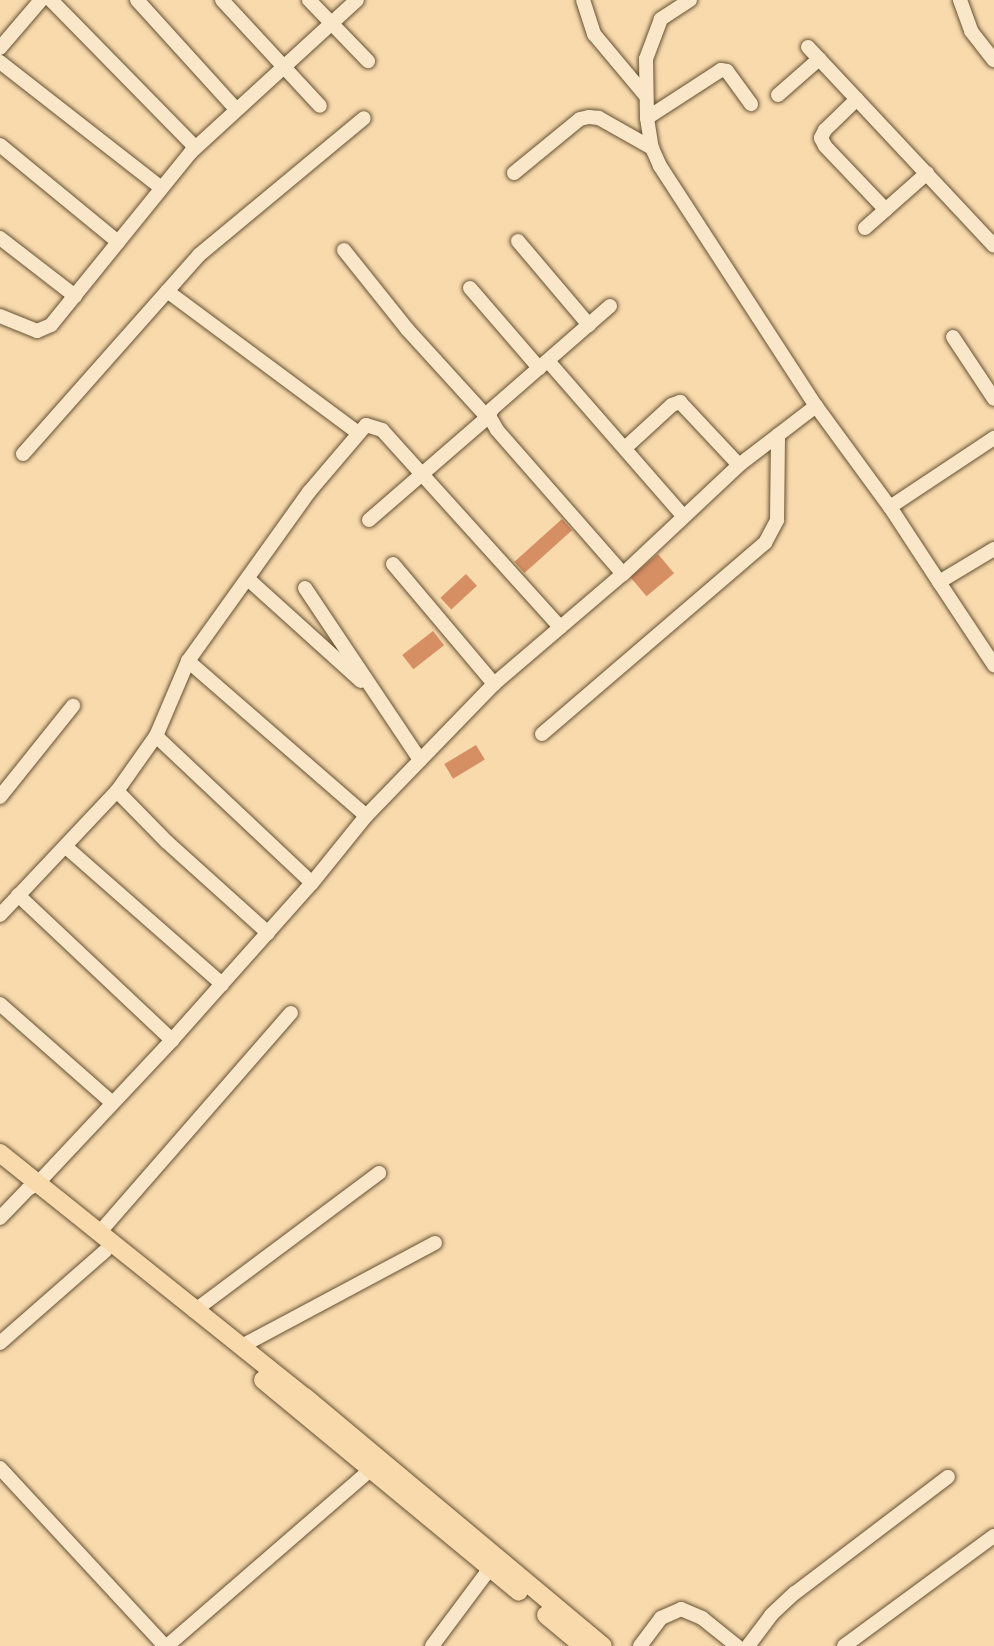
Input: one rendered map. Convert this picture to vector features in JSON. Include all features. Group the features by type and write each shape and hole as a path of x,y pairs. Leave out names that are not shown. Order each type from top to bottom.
{"main road":[{"path":"0,1153 32,1186 106,1251 493,1563 603,1646"},
{"path":"0,1166 99,1233 240,1347 375,1466"},
{"path":"493,1563 583,1646"}],"street":[{"path":"0,48 41,0"},
{"path":"51,0 195,147"},
{"path":"137,0 236,109"},
{"path":"222,0 320,106"},
{"path":"309,0 368,61"},
{"path":"0,316 37,331 51,325 195,147 357,0"},
{"path":"583,0 594,34 645,95"},
{"path":"690,0 661,19 646,60 647,118 652,148 660,166 816,406 890,507 994,666"},
{"path":"960,0 971,31 994,60"},
{"path":"808,47 993,242"},
{"path":"778,95 819,59"},
{"path":"0,62 160,188"},
{"path":"647,118 721,69 727,71 751,104"},
{"path":"857,99 825,130 821,138 825,146 886,210"},
{"path":"514,173 580,119 589,117 600,118 652,148"},
{"path":"23,454 167,291 223,233 364,118"},
{"path":"0,145 118,242"},
{"path":"865,228 927,173"},
{"path":"0,238 75,296"},
{"path":"518,241 589,325"},
{"path":"344,250 407,330 488,416 497,430 623,574"},
{"path":"470,288 625,448 683,516"},
{"path":"167,291 358,433"},
{"path":"369,520 422,476 610,306"},
{"path":"953,337 994,399"},
{"path":"625,448 672,405 680,402 685,404 739,465"},
{"path":"0,1218 172,1040 312,883 366,816 495,684 623,574 739,465 816,406"},
{"path":"0,915 117,791 156,736 188,661 309,492 366,425 377,427 560,627"},
{"path":"542,734 765,543 777,520 778,435"},
{"path":"890,507 994,438"},
{"path":"939,582 994,549"},
{"path":"393,564 495,684"},
{"path":"248,579 380,699"},
{"path":"304,587 420,760"},
{"path":"188,661 366,816"},
{"path":"0,797 72,706"},
{"path":"156,736 312,883"},
{"path":"117,791 167,842 268,933"},
{"path":"66,847 222,984"},
{"path":"18,895 172,1040"},
{"path":"0,1004 111,1102"},
{"path":"99,1233 291,1013"},
{"path":"194,1311 379,1172"},
{"path":"240,1347 435,1243"},
{"path":"0,1343 106,1251"},
{"path":"0,1468 166,1646 375,1466"},
{"path":"748,1646 771,1615 794,1592 948,1477"},
{"path":"844,1646 994,1536"},
{"path":"432,1646 493,1563"},
{"path":"640,1646 661,1618 681,1609 702,1618 737,1646"}],"building":[{"path":"562,519 572,530 524,573 514,562"},
{"path":"658,554 674,573 646,596 630,577"},
{"path":"466,574 477,586 451,610 440,598"},
{"path":"433,631 444,645 413,669 402,655"},
{"path":"476,745 485,760 453,779 444,764"}]}
